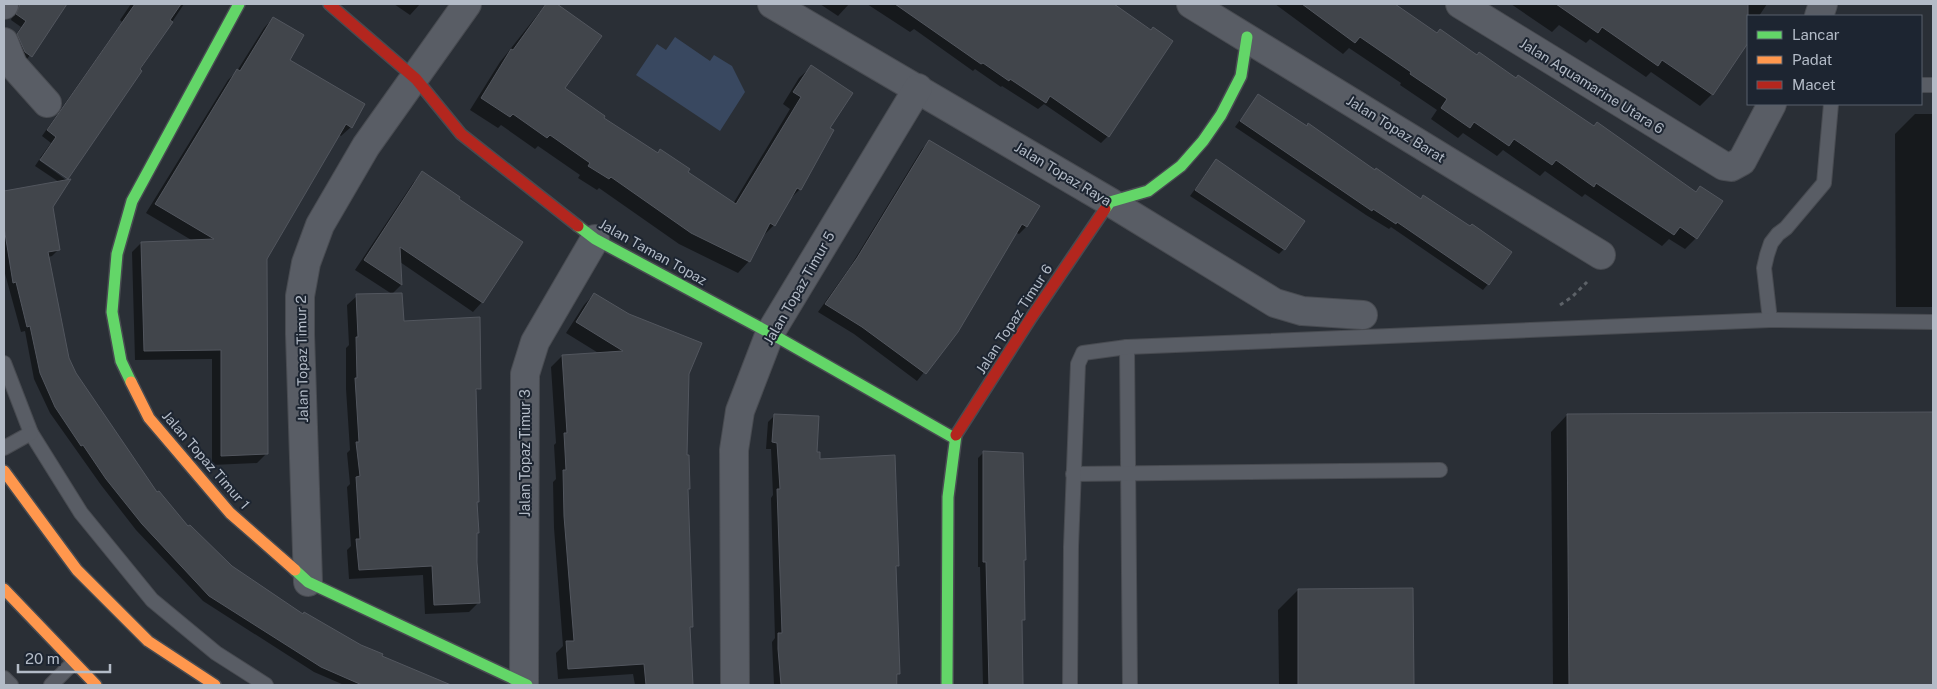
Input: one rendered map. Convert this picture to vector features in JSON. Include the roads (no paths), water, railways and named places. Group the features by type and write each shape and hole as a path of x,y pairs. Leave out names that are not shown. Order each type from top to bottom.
{"street":[{"name":"Jalan Topaz Timur 1","path":"239,4 132,200 117,254 112,312 121,361 149,418 230,513 308,582 526,685"},
{"name":"Jalan Taman Topaz","path":"329,4 416,79 461,134 594,239 770,333 954,438"},
{"name":"Jalan Topaz Timur 2","path":"308,582 300,334 300,296 306,264 320,225 342,185 384,119 416,79 467,4"},
{"name":"Jalan Topaz Raya","path":"772,4 1110,202 1275,303 1302,311 1363,315"},
{"name":"Jalan Topaz Barat","path":"1191,4 1601,255"},
{"name":"Jalan Aquamarine Utara 6","path":"1460,4 1724,166 1730,167 1742,161 1771,105"},
{"path":"1110,202 1148,191 1181,166 1203,141 1221,115 1241,76 1247,37"},
{"path":"4,42 13,65 47,102"},
{"name":"Jalan Topaz Timur 5","path":"735,685 734,450 740,411 770,333 918,88"},
{"name":"Jalan Topaz Timur 6","path":"947,685 948,497 954,438 1031,318 1110,202"},
{"name":"Jalan Topaz Timur 3","path":"526,685 525,374 535,342 594,239"},
{"path":"4,471 77,570 148,641 215,685"},
{"path":"4,589 96,685"}],"lane":[{"path":"1770,320 1764,268 1767,255 1771,243 1778,234 1786,228 1824,183 1831,105"},
{"path":"1070,685 1073,474 1080,356 1088,351 1127,347 1770,320 1933,322"},
{"path":"1127,347 1130,685"},
{"path":"4,363 31,434 81,513 152,600 216,653 266,685"},
{"path":"4,448 31,434"},
{"path":"1073,474 1440,470"},
{"path":"51,685 73,662"},
{"path":"4,678 12,685"}],"water":[{"path":"675,37 710,61 714,55 732,66 745,92 720,131 636,75 657,44 666,50"}]}
